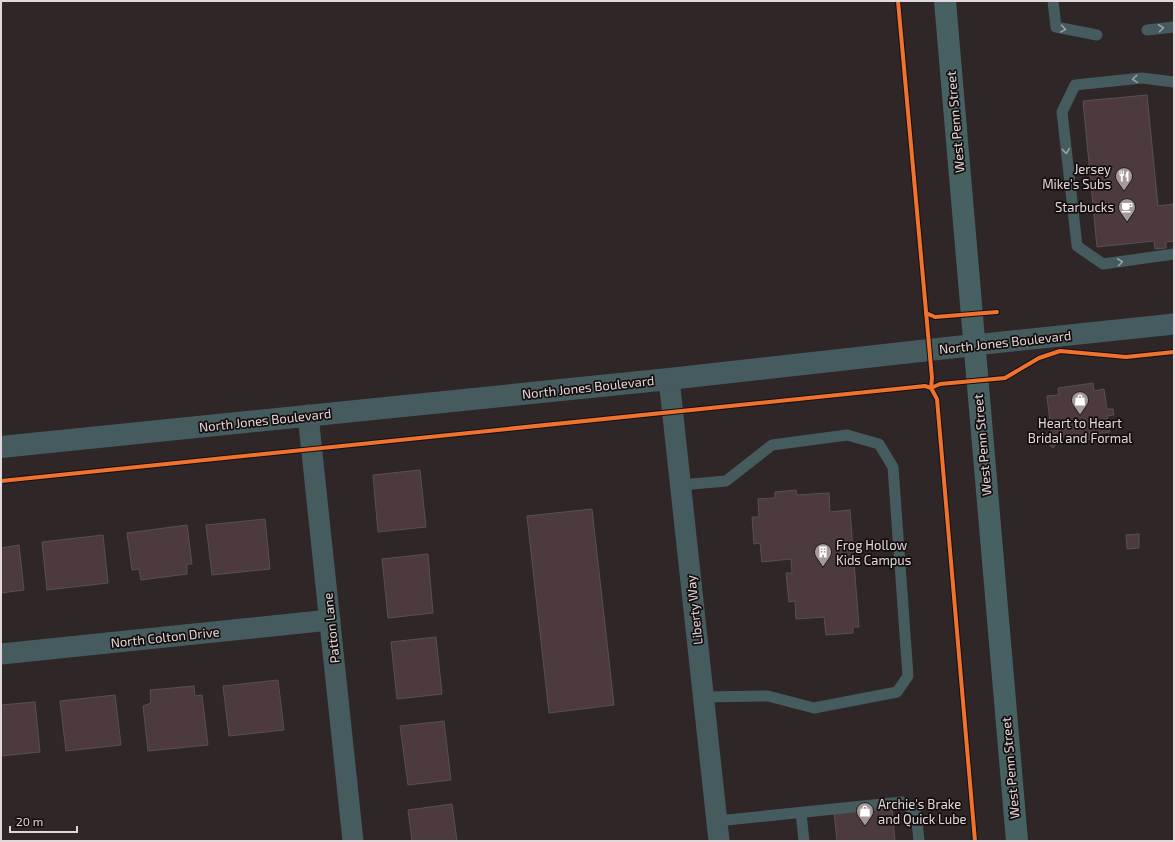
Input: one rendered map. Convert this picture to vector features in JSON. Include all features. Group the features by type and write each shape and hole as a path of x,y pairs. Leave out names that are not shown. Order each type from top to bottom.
{"main road":[{"name":"West Penn Street","path":"946,1 1016,841"}],"street":[{"name":"North Jones Boulevard","path":"1,447 670,379 1174,324"},
{"name":"Liberty Way","path":"670,379 718,831"},
{"name":"Patton Lane","path":"308,416 352,841"},
{"name":"North Colton Drive","path":"1,654 330,620"}],"lane":[{"path":"1053,1 1056,27 1097,34"},
{"path":"1147,30 1174,27"},
{"path":"1174,82 1142,78 1075,85 1062,112 1077,246 1103,264 1174,254"},
{"path":"681,485 726,481 772,445 847,435 879,444 893,467 908,676 897,692 814,708 768,696 703,697"},
{"path":"718,831 801,812 902,802 916,812 919,841"},
{"path":"801,812 804,841"}],"building":[{"path":"1147,95 1158,206 1174,204 1174,241 1166,242 1166,248 1155,249 1154,241 1097,247 1083,101"},
{"name":"Heart to Heart Bridal and Formal","path":"1093,383 1094,391 1104,389 1107,409 1113,409 1114,415 1107,416 1110,432 1100,433 1101,438 1084,440 1084,435 1062,437 1053,448 1043,439 1051,431 1047,396 1059,395 1058,388"},
{"path":"420,470 426,527 378,532 373,475"},
{"name":"Frog Hollow Kids Campus","path":"796,490 797,495 829,493 830,512 850,510 859,627 853,627 853,633 826,635 824,617 796,619 795,601 789,602 786,573 792,573 791,559 762,562 760,543 754,544 752,517 759,517 758,499 775,498 775,492"},
{"path":"592,509 614,705 549,713 527,516"},
{"path":"265,519 270,569 212,575 206,525"},
{"path":"187,525 192,564 187,564 187,574 141,580 139,569 132,570 127,533"},
{"path":"1139,534 1139,548 1127,549 1126,535"},
{"path":"103,535 108,583 47,590 42,542"},
{"path":"19,545 24,590 1,593 1,548"},
{"path":"428,554 433,613 388,618 382,559"},
{"path":"436,637 442,694 397,699 391,642"},
{"path":"278,680 284,730 229,736 223,686"},
{"path":"194,686 195,696 202,695 208,745 148,751 143,706 151,703 150,690"},
{"path":"115,695 121,745 66,751 60,701"},
{"path":"35,702 40,752 1,756 1,705"},
{"path":"444,721 451,780 408,785 400,726"},
{"path":"452,804 457,841 412,841 408,810"},
{"name":"Archie's Brake and Quick Lube","path":"892,807 895,841 837,841 834,811"}],"cycle path":[{"path":"898,1 932,378 931,388"},
{"path":"926,313 935,317 997,312"},
{"path":"931,388 940,384 1005,378 1039,358 1060,351 1126,357 1174,352"},
{"path":"1,481 925,386 931,388 937,399 975,841"}],"place":[{"name":"Jersey Mike's Subs","path":"1124,191"},
{"name":"Starbucks","path":"1127,222"},
{"name":"Heart to Heart Bridal and Formal","path":"1080,415"},
{"name":"Frog Hollow Kids Campus","path":"823,567"},
{"name":"Archie's Brake and Quick Lube","path":"865,826"}]}
